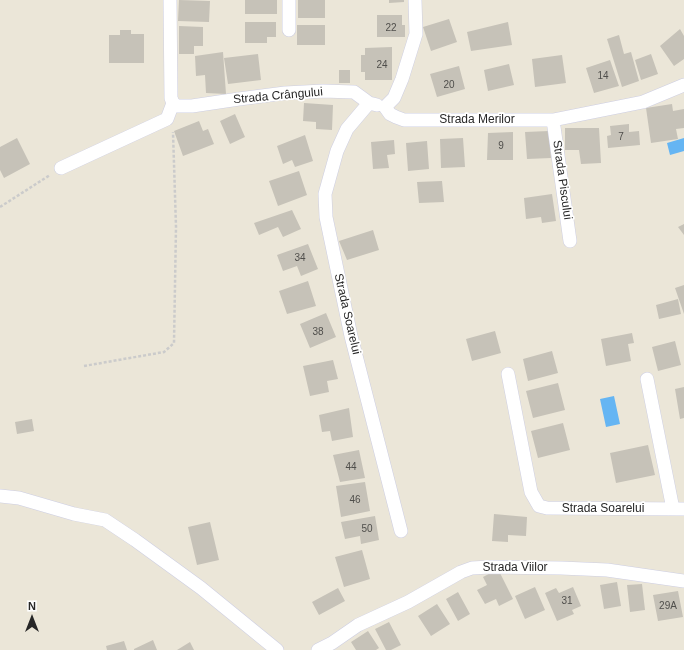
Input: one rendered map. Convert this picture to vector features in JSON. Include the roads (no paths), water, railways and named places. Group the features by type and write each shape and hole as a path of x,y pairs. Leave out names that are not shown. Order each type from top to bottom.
{"street":[{"path":"61,168 167,119 172,101 170,0"},
{"path":"288,0 288,30"},
{"path":"385,107 394,98 402,79 416,34 414,0"},
{"name":"Strada Merilor","path":"385,107 390,114 404,120 554,120 643,102 684,85"},
{"name":"Strada Crângului","path":"172,101 177,106 192,106 285,93 323,91 354,92 369,103 385,107"},
{"name":"Strada Soarelui","path":"369,103 347,129 337,151 325,194 326,217 351,336 401,531"},
{"name":"Strada Piscului","path":"554,120 570,241"},
{"name":"Strada Soarelui","path":"508,374 531,492 540,506 547,508 679,509"},
{"path":"647,379 679,509"},
{"path":"0,496 19,498 74,514 105,520 201,588 276,650"},
{"name":"Strada Viilor","path":"318,650 332,643 358,625 408,602 461,572 472,568 561,568 607,570 684,581"}],"water":[{"path":"684,138 684,151 670,155 667,143"},
{"path":"614,396 620,424 606,427 600,399"}]}
